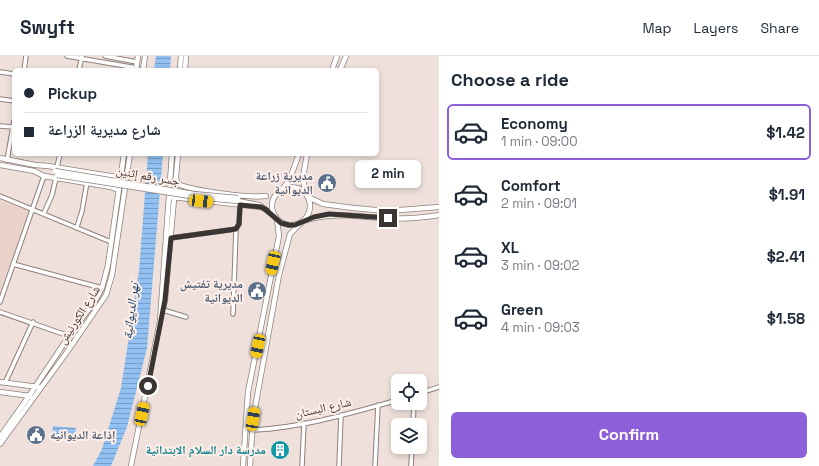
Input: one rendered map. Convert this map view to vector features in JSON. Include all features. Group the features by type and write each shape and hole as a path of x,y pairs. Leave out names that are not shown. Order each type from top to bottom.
{"main road":[{"path":"136,68 138,56"},
{"path":"143,68 145,56"},
{"path":"180,68 181,56"},
{"path":"185,68 186,56"},
{"path":"333,68 338,56"},
{"path":"341,68 346,56"},
{"name":"شارع الكورنيش","path":"0,444 32,396 36,387 61,348 99,295 106,272 124,156"},
{"name":"شارع الكورنيش","path":"0,437 32,396 41,388 105,299 112,275 130,156"},
{"path":"160,321 172,156"},
{"path":"131,466 165,300 178,156"},
{"path":"239,201 277,193 289,181 298,156"},
{"path":"250,466 254,409 279,275 290,234 307,216 310,207 303,182 307,156"},
{"path":"0,158 35,165 56,173 118,190"},
{"path":"0,165 34,171 110,176 117,176 122,170"},
{"path":"34,171 44,176 56,173"},
{"name":"جسر رقم إثنين","path":"56,173 164,193 239,201"},
{"path":"170,178 176,178"},
{"path":"176,178 178,184 186,187 224,193 266,196"},
{"path":"283,188 294,186 323,204 353,208 387,211 439,207"},
{"path":"243,466 246,407 279,236 273,204 277,193"},
{"path":"168,197 253,203 262,206 284,224 289,225 295,225 314,217 333,214 388,218 415,218 439,215"},
{"path":"106,272 112,275"},
{"path":"99,295 105,299"},
{"path":"61,348 68,352"},
{"path":"2,383 41,388"},
{"path":"0,392 32,396"},
{"path":"246,407 254,409"},
{"path":"244,444 252,445"}],"street":[{"path":"24,68 26,56"},
{"path":"67,56 82,57 132,68"},
{"path":"105,56 138,62"},
{"path":"79,68 82,57"},
{"path":"0,72 12,74"},
{"path":"0,99 12,101"},
{"path":"0,126 12,128"},
{"path":"7,160 12,133"},
{"path":"44,213 52,195 60,156"},
{"path":"0,302 34,209 44,176"},
{"path":"77,227 82,211 87,182"},
{"path":"0,196 111,242"},
{"path":"233,314 236,229 239,224 239,201"},
{"path":"171,238 236,229"},
{"path":"13,264 102,288"},
{"path":"163,310 186,316"},
{"path":"0,312 34,322 69,336"},
{"path":"2,383 34,322"},
{"path":"427,391 439,388"},
{"name":"شارع البستان","path":"252,430 278,428 304,423 391,402"},
{"path":"375,466 378,405"},
{"path":"339,466 341,415"},
{"path":"302,466 304,423"},
{"path":"411,466 412,454"}],"shaded area":[{"path":"0,200 29,211 0,292"}],"water":[{"path":"156,56 171,56 170,68 154,68"},
{"name":"نهر الديوانية","path":"148,156 163,156 147,348 127,427 111,466 93,466 102,449 121,388 139,271"},
{"path":"53,426 76,428 74,440 52,438"}],"place":[{"name":"مديرية زراعة الديوانية","path":"327,183"},
{"name":"مديرية تفتيش الديوانية","path":"257,291"},
{"name":"إذاعة الديوانيه","path":"36,435"},
{"name":"مدرسة دار السلام الابتدائية","path":"280,450"}],"route":[{"path":"148,386 165,300 171,238 236,229 239,226 240,205 261,207 276,217 281,223 286,225 295,225 314,217 329,214 388,218"}]}
